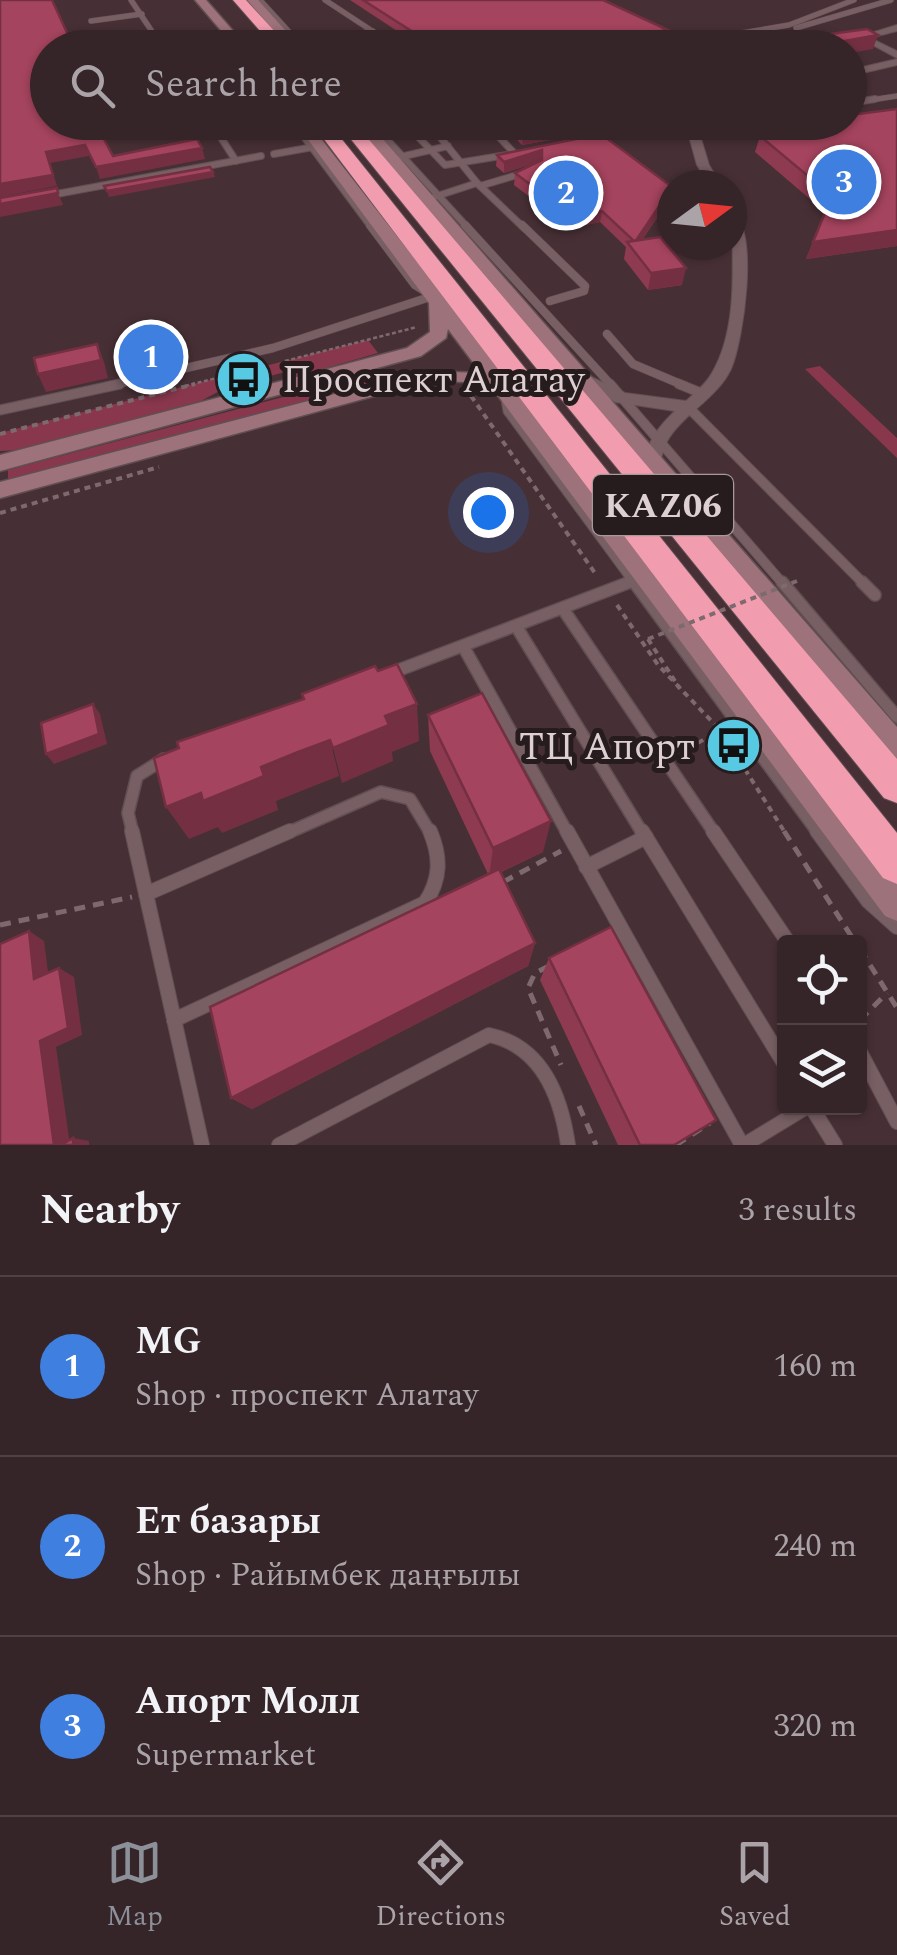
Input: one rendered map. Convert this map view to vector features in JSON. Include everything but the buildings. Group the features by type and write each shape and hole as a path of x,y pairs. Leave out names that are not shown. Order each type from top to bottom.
{"highway":[{"path":"239,0 276,30"},
{"path":"215,8 239,30"},
{"name":"KАZ06","path":"317,140 897,864"},
{"name":"KАZ06","path":"363,140 430,206 897,786"}],"main road":[{"path":"200,0 215,8 229,30"},
{"path":"252,0 280,30"},
{"path":"317,140 427,301 518,392 639,579 897,904"},
{"path":"378,140 397,158 430,206 897,748"},
{"path":"0,463 414,352 439,334 427,301"},
{"path":"0,490 429,375 470,376 518,392"}],"street":[{"path":"867,36 897,28"},
{"path":"867,40 897,58"},
{"path":"867,67 897,58"},
{"path":"696,140 705,170"},
{"path":"652,463 659,438 722,370 736,308 740,260"},
{"path":"572,370 621,398 688,407"}],"lane":[{"path":"131,0 152,30"},
{"path":"260,0 283,30"},
{"path":"325,0 372,30"},
{"path":"759,30 790,25 854,0"},
{"path":"768,30 815,25 891,0"},
{"path":"90,21 142,14"},
{"path":"867,100 897,96"},
{"path":"223,140 236,161"},
{"path":"274,154 313,140"},
{"path":"384,140 397,158 448,146"},
{"path":"420,140 445,165 533,150"},
{"path":"443,140 478,184 585,286 584,291 550,301"},
{"path":"502,140 515,154"},
{"path":"39,197 262,156"},
{"path":"538,166 520,176 478,184 430,206 659,438 897,717"},
{"path":"0,410 233,360 342,331 427,301"},
{"path":"607,334 633,364 701,393"},
{"path":"688,407 874,595"},
{"path":"372,680 639,579 868,902 897,927"},
{"path":"562,609 783,935"},
{"path":"516,626 777,1052"},
{"path":"463,646 743,1145 797,1115"},
{"path":"170,756 137,776 128,813 202,1145"},
{"path":"146,894 381,792 410,799 438,851 440,876 425,903 174,1020"},
{"path":"586,867 646,837"},
{"path":"280,1145 489,1034 509,1036 526,1045 541,1067 568,1145"},
{"path":"867,1065 897,1122"},
{"path":"814,1115 835,1145"}],"path":[{"path":"276,363 422,326 427,301"},
{"path":"0,434 258,368"},
{"path":"459,389 474,398 680,689 720,730 851,935"},
{"path":"680,689 648,639 797,582"},
{"path":"666,762 720,730"},
{"path":"489,889 574,845"},
{"path":"0,925 146,894"},
{"path":"867,960 897,1008"},
{"path":"528,988 535,974 552,965"},
{"path":"867,1013 887,992"},
{"path":"676,1145 724,1114"}],"shaded area":[{"path":"368,340 378,353 295,377 289,371 225,388 201,401 21,450 0,451 0,433"},
{"path":"820,366 897,438 897,458 805,369"},
{"path":"385,370 392,378 8,480 8,470"}],"place":[{"name":"Апорт Молл","path":"844,182"},
{"name":"Ет базары","path":"566,193"},
{"name":"MG","path":"151,357"},
{"name":"Проспект Алатау","path":"243,379"},
{"name":"ТЦ Апорт","path":"734,746"}]}
